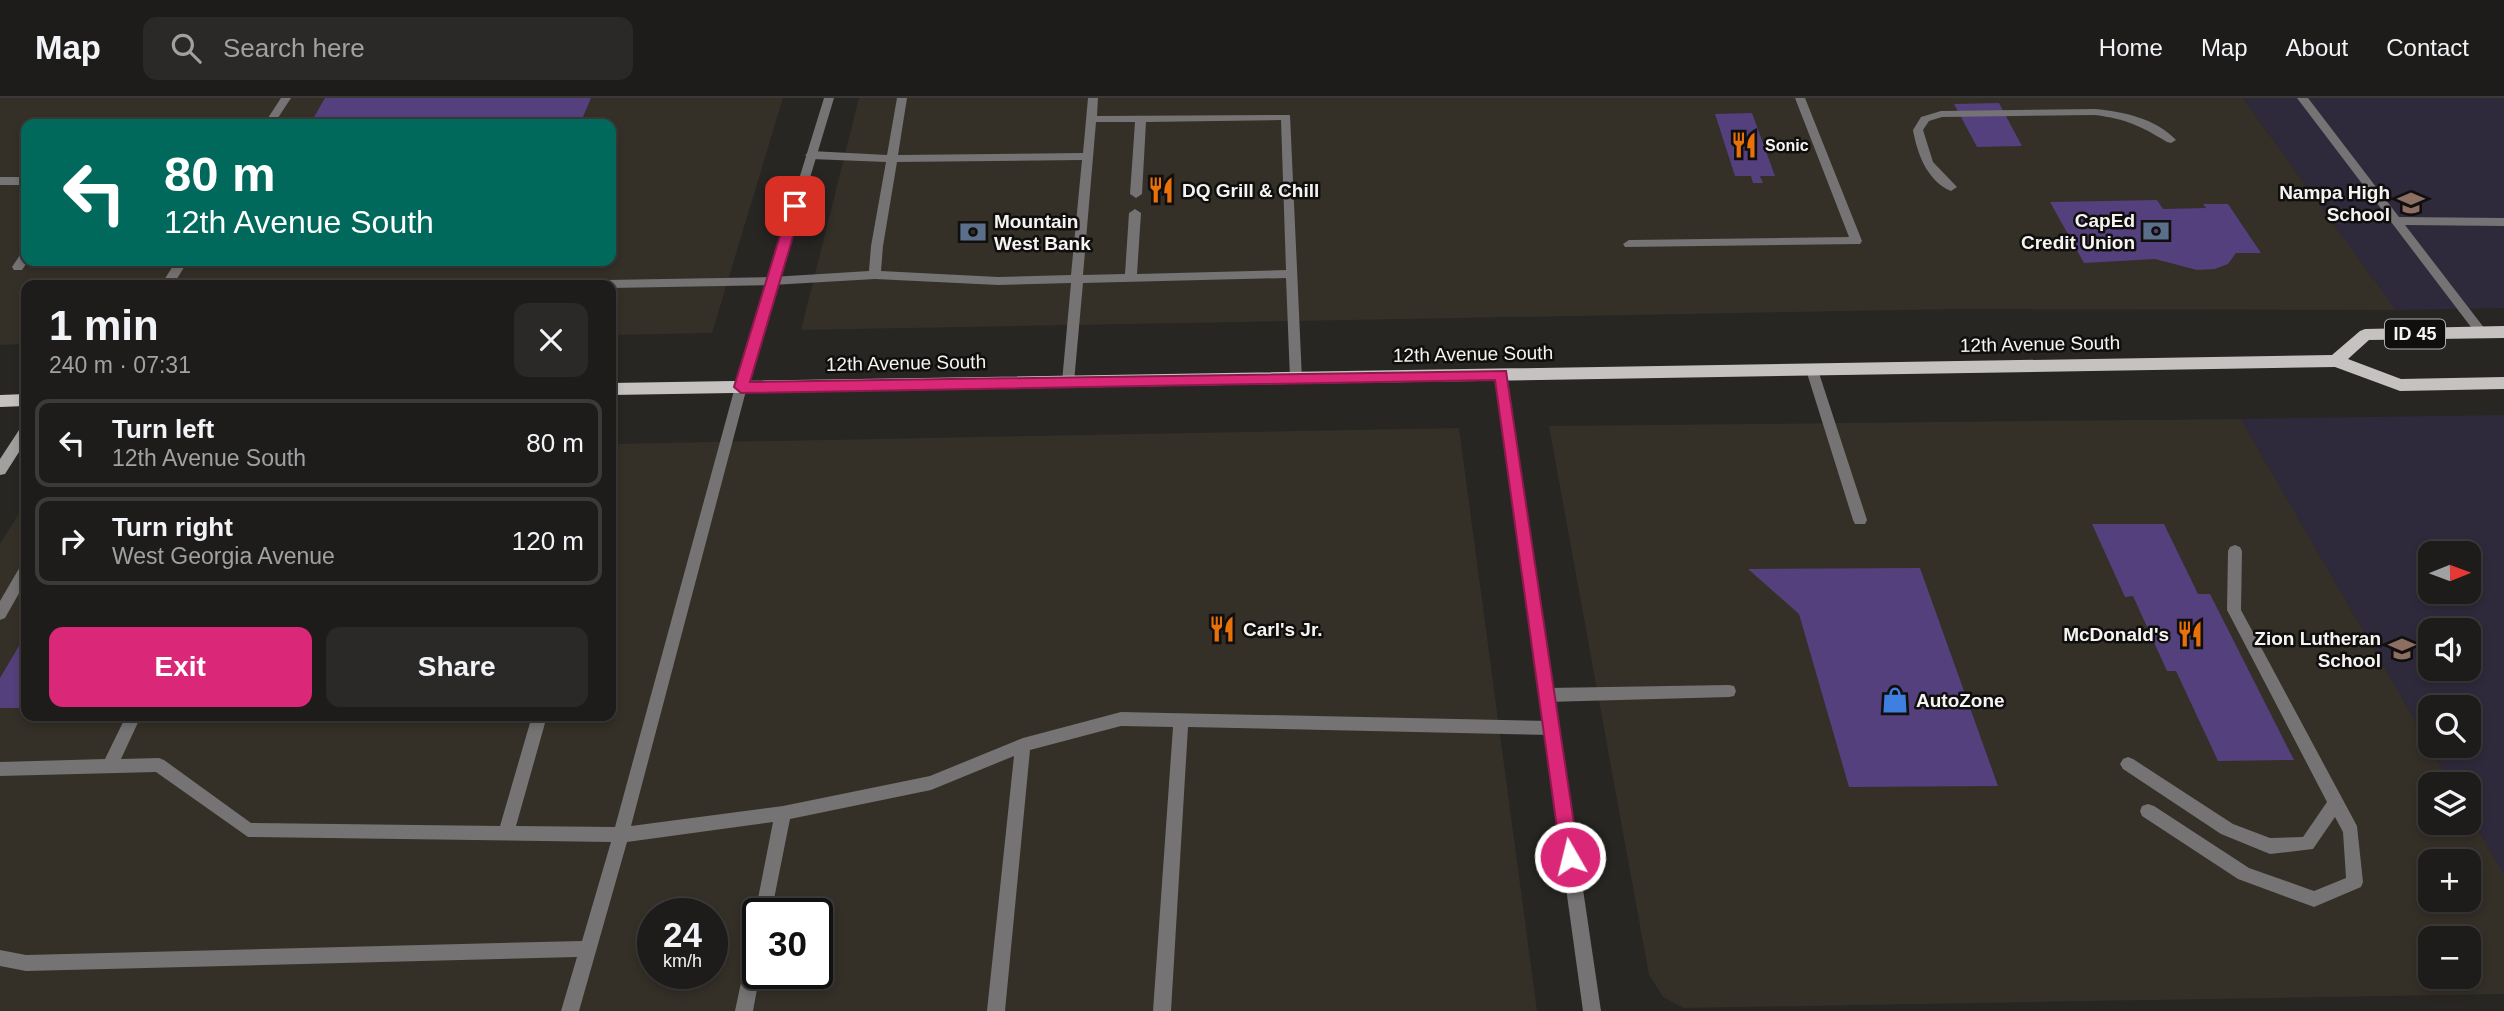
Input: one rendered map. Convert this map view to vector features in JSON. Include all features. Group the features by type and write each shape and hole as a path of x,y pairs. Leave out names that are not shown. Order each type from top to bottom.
{"main road":[{"name":"ID 45","path":"2336,360 2365,335 2504,332"},
{"name":"12th Avenue South","path":"616,389 2336,360 2400,384 2504,383"},
{"path":"0,401 21,400"}],"street":[{"path":"272,119 286,98"},
{"path":"570,1011 621,835 741,387 829,98"},
{"path":"875,275 877,246 902,98"},
{"path":"1068,382 1093,98"},
{"path":"1629,244 1856,241 1800,98"},
{"path":"2302,98 2481,332"},
{"path":"1951,187 1930,169 1921,148 1918,130 1925,119 1941,114 2095,112 2122,115 2146,124 2171,140"},
{"path":"1091,119 1286,117 1296,379"},
{"path":"1136,194 1141,118"},
{"path":"811,155 892,158 1088,156"},
{"path":"0,181 21,181"},
{"path":"1131,277 1135,213"},
{"path":"2395,221 2504,222"},
{"path":"18,267 21,262"},
{"path":"616,284 772,281 875,275 998,281 1291,274"},
{"path":"1812,370 1860,520"},
{"path":"1501,375 1592,1011"},
{"path":"0,470 21,438"},
{"path":"2148,811 2244,874 2314,899 2356,882 2351,831 2234,610 2235,551"},
{"path":"0,614 21,578"},
{"path":"1548,695 1729,691"},
{"path":"0,769 159,765 248,830 621,835 783,813 932,783 1023,746 1121,719 1552,728"},
{"path":"109,767 132,721"},
{"path":"506,833 539,721"},
{"path":"1162,1011 1181,721"},
{"path":"996,1011 1023,746"},
{"path":"2128,764 2227,829 2270,846 2307,844 2336,802"},
{"path":"766,898 783,813"},
{"path":"0,958 26,963 588,949"},
{"path":"744,1011 748,989"}],"shaded area":[{"path":"0,98 783,98 712,333 616,335 616,280 21,280 21,344 0,345"},
{"path":"859,98 2243,98 2396,310 1958,309 801,330"},
{"name":"Nampa High School","path":"2243,98 2504,98 2504,308 2396,310"},
{"name":"Zion Lutheran School","path":"2504,415 2504,874 2481,835 2481,772 2445,772 2437,758 2481,758 2481,695 2418,695 2418,725 2241,419"},
{"path":"2241,419 2418,725 2418,758 2437,758 2445,772 2418,772 2418,835 2481,835 2504,874 2504,994 1684,1008 1663,997 1649,975 1549,426"},
{"path":"1459,428 1537,1011 0,1011 0,544 21,510 21,721 616,721 616,444"}],"building":[{"path":"325,98 591,98 582,119 313,119"},
{"path":"1999,103 2022,146 1977,147 1954,104"},
{"name":"Sonic","path":"1752,113 1775,176 1760,176 1763,183 1753,183 1751,176 1735,176 1715,114"},
{"name":"CapEd Credit Union","path":"2157,200 2163,209 2206,208 2203,204 2228,204 2261,253 2236,253 2228,264 2215,269 2197,270 2155,259 2084,263 2050,202"},
{"name":"McDonald's","path":"2092,524 2164,524 2198,594 2210,594 2294,760 2218,761 2176,671 2167,671 2133,596 2125,597"},
{"name":"AutoZone","path":"1920,568 1998,786 1849,787 1799,614 1748,569"},
{"path":"21,642 21,708 0,708 0,678"}],"place":[{"name":"Sonic","path":"1744,145"},
{"name":"DQ Grill & Chill","path":"1161,190"},
{"name":"Nampa High School","path":"2411,203"},
{"name":"CapEd Credit Union","path":"2156,231"},
{"name":"Mountain West Bank","path":"973,232"},
{"name":"Carl's Jr.","path":"1222,629"},
{"name":"McDonald's","path":"2190,634"},
{"name":"Zion Lutheran School","path":"2402,649"},
{"name":"AutoZone","path":"1895,700"}],"route":[{"path":"795,206 741,387 1501,375 1570,857"}]}
